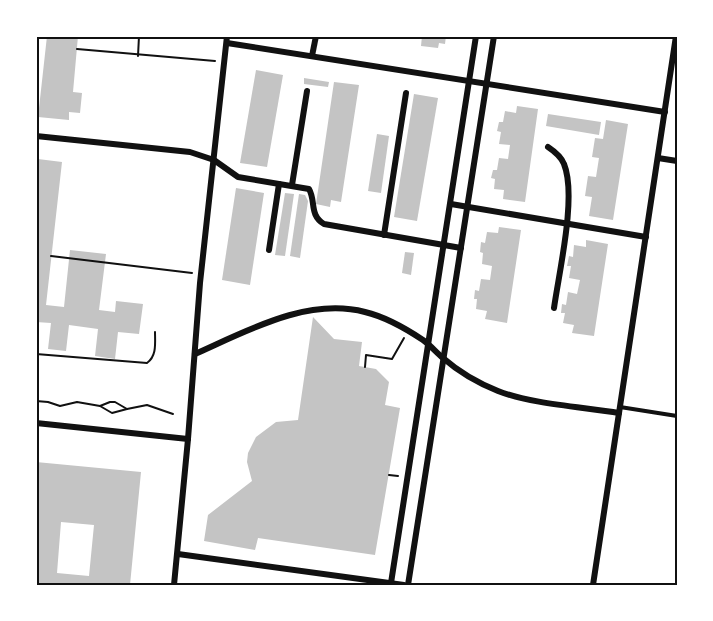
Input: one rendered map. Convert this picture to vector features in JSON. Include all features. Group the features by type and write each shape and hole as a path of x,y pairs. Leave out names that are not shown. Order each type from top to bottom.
{"street":[{"path":"312,56 316,36"},
{"path":"391,583 476,36"},
{"path":"178,554 374,583 406,585 494,36"},
{"path":"593,585 676,36"},
{"path":"174,585 200,274 227,40 312,56 665,112"},
{"path":"292,185 307,91"},
{"path":"384,235 406,93"},
{"path":"36,136 190,152 214,160 238,177 309,189 312,194 314,214 324,224 461,248"},
{"path":"548,147 559,156 566,173 567,224 554,308"},
{"path":"658,158 677,161"},
{"path":"269,250 279,184"},
{"path":"451,204 646,237"},
{"path":"195,354 268,323 305,312 323,309 364,311 382,317 408,331 428,343 456,369 482,384 510,395 620,410"},
{"path":"36,423 188,439"}],"lane":[{"path":"620,410 677,416"}],"path":[{"path":"138,56 139,36"},
{"path":"77,49 225,62"},
{"path":"51,256 200,274"},
{"path":"364,367 366,355 392,359 408,331"},
{"path":"36,354 147,363 154,353 155,332"},
{"path":"36,401 60,406 77,402 100,406 112,413 147,405 173,414"},
{"path":"100,406 105,402 115,402 127,409"}],"building":[{"path":"47,36 78,36 73,92 82,93 80,113 69,112 69,120 38,117"},
{"path":"422,36 446,36 445,44 439,43 438,48 421,46"},
{"path":"256,70 283,75 267,167 240,163"},
{"path":"304,78 329,82 328,87 304,84"},
{"path":"334,82 359,85 341,202 331,200 330,207 316,204"},
{"path":"414,94 438,98 417,221 394,217"},
{"path":"517,106 538,109 525,202 503,199 504,190 494,189 495,179 491,178 493,170 497,170 499,158 508,159 510,145 499,144 501,132 497,131 499,122 503,122 505,111 516,113"},
{"path":"548,114 601,122 599,135 546,126"},
{"path":"606,120 628,124 613,220 589,216 592,197 585,196 588,176 596,177 599,158 592,157 595,138 603,139"},
{"path":"377,134 389,136 381,193 368,191"},
{"path":"38,159 62,162 46,305 64,307 70,250 106,254 99,310 115,312 116,301 143,304 139,334 118,332 115,359 95,356 98,329 69,325 66,351 48,349 51,323 36,322"},
{"path":"236,188 264,193 250,285 222,280"},
{"path":"285,193 294,194 285,256 275,255"},
{"path":"299,194 305,195 308,201 300,258 290,256"},
{"path":"499,227 521,230 507,323 485,319 487,311 476,309 477,299 474,299 475,290 479,291 481,279 490,280 492,266 482,264 481,242 485,243 487,232 498,233"},
{"path":"586,240 608,244 594,336 572,333 574,325 563,323 565,313 561,313 562,304 566,305 568,292 577,294 580,280 569,278 571,266 567,266 569,256 573,257 574,245 586,247"},
{"path":"405,252 414,253 411,275 402,273"},
{"path":"313,317 334,339 362,342 359,366 376,369 389,382 385,405 400,408 375,555 258,538 255,550 204,541 208,515 252,481 247,462 248,453 256,437 276,422 298,420"},
{"path":"36,462 141,472 130,585 36,585","holes":["61,522 94,525 89,576 57,573"]}]}
